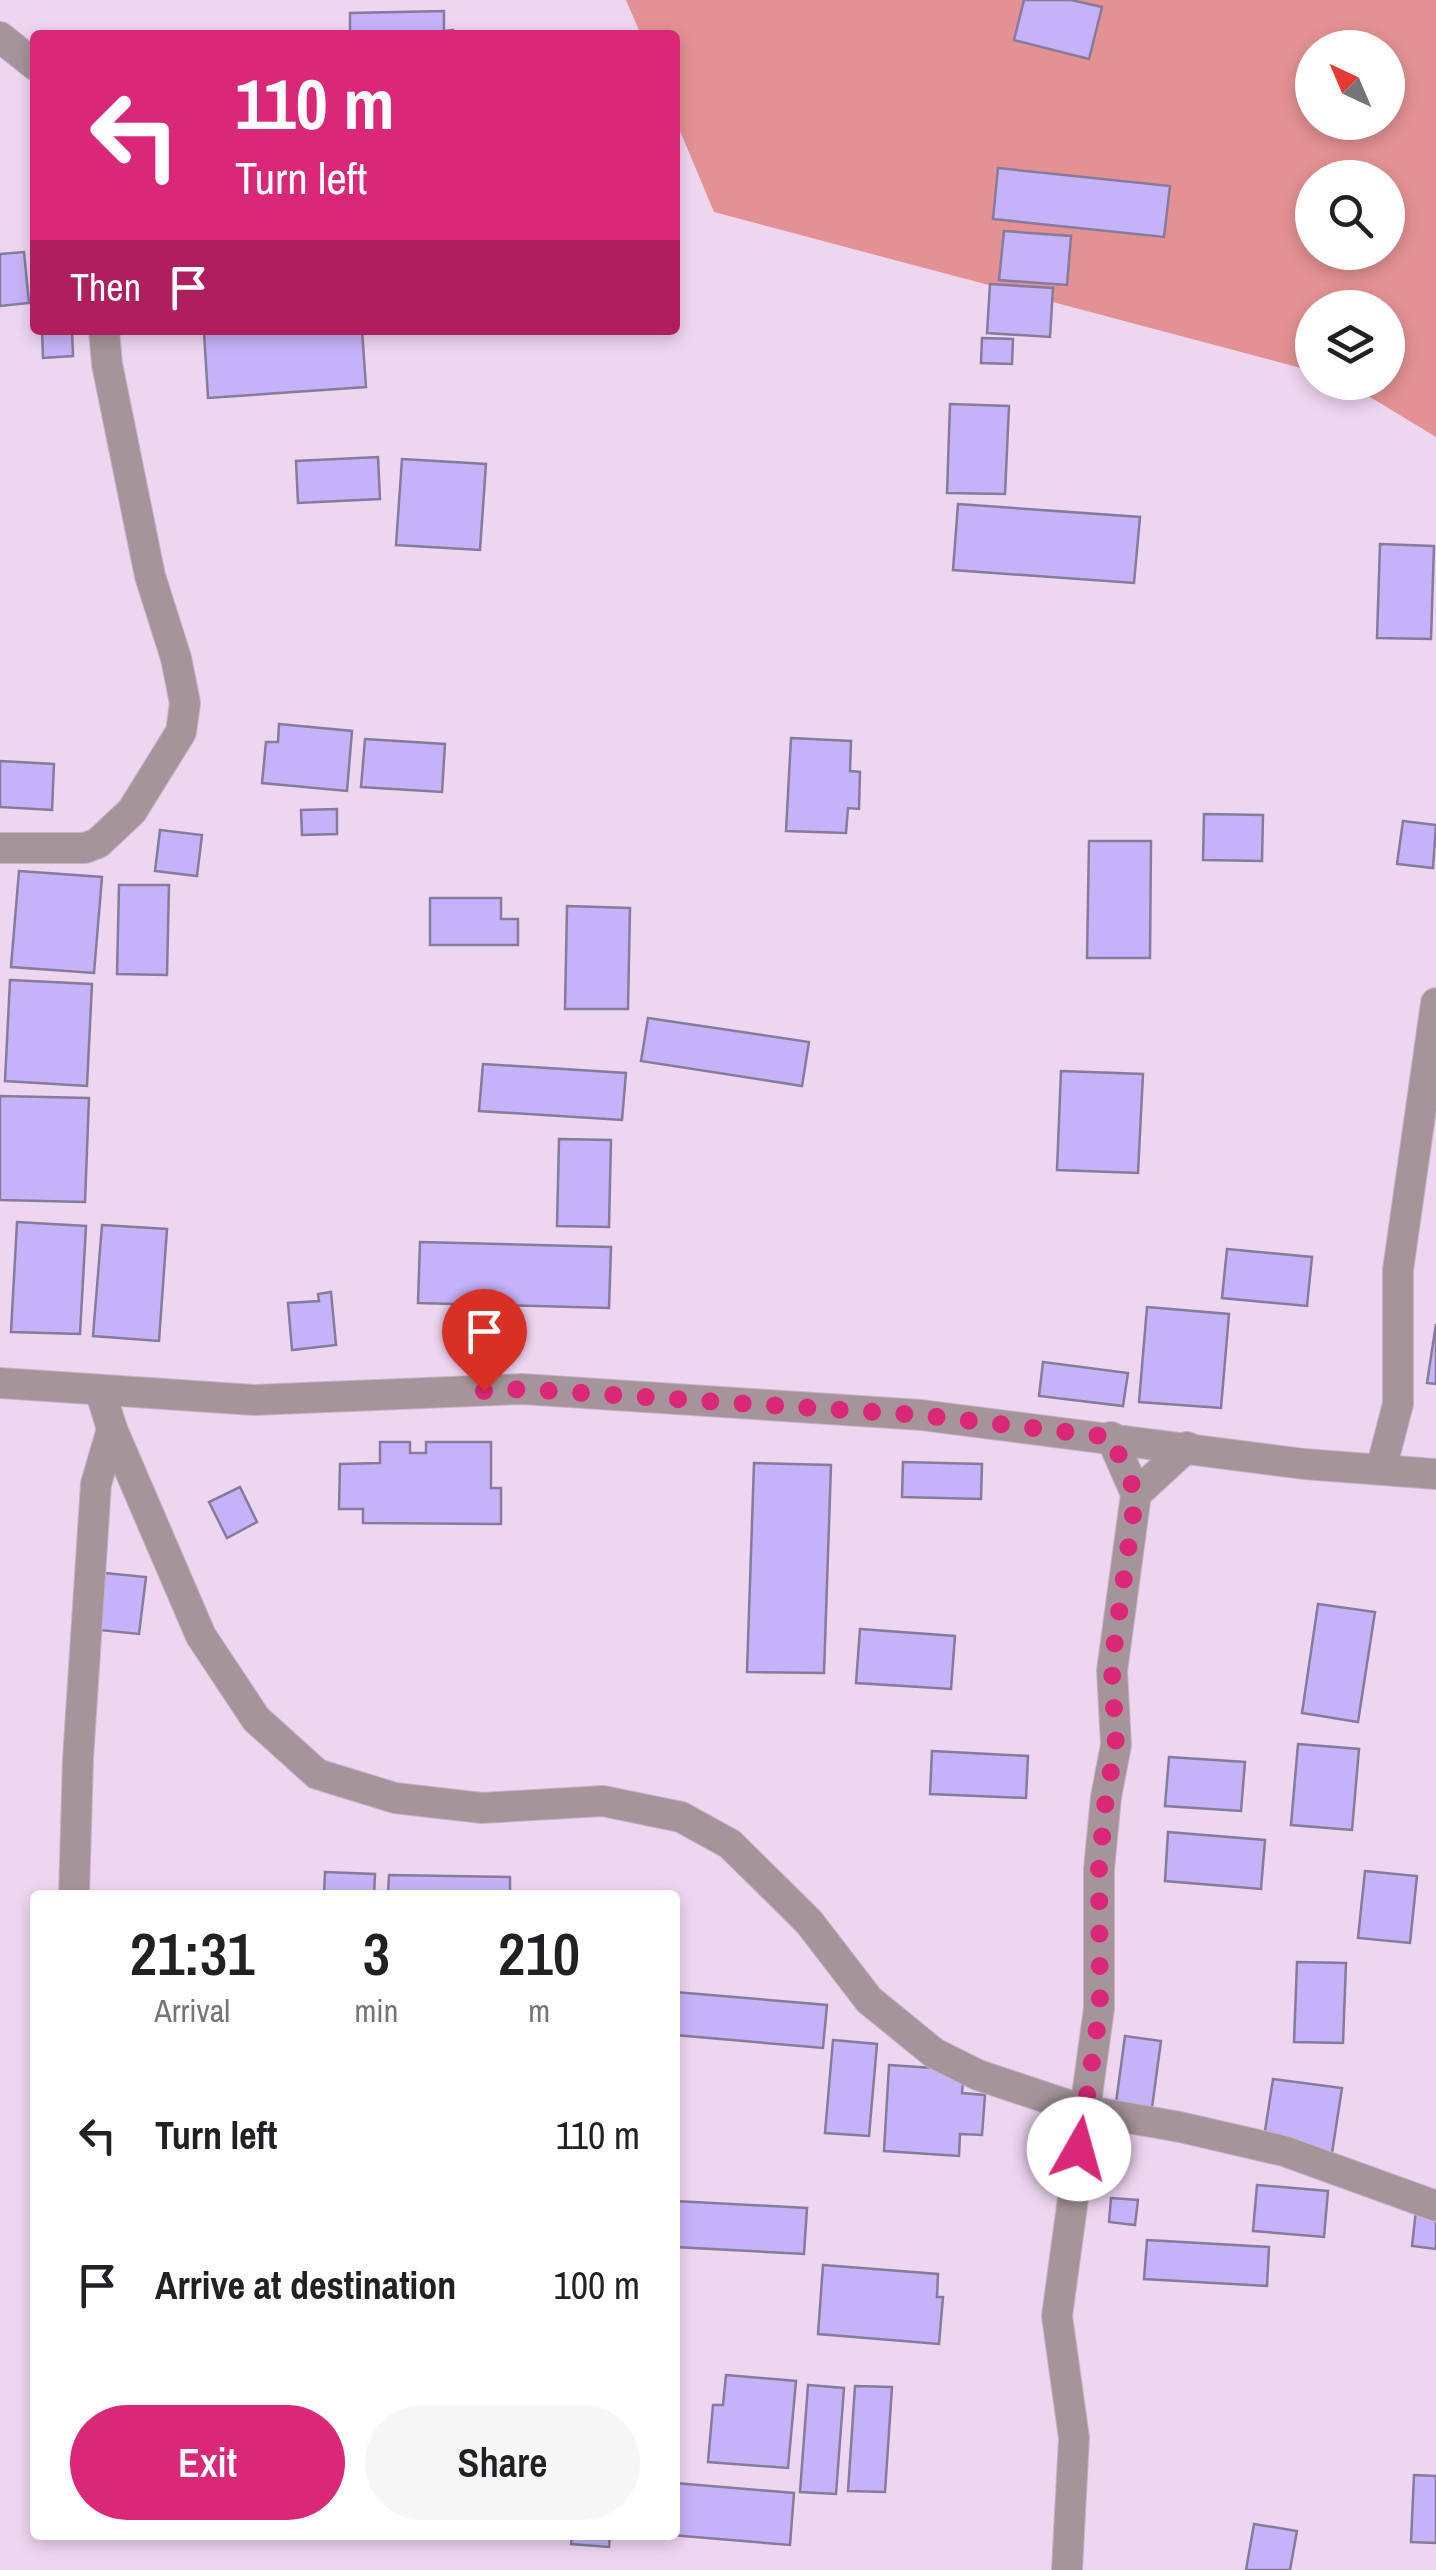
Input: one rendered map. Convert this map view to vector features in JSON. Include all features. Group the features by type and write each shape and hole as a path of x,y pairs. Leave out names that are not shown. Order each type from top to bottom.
{"street":[{"path":"0,37 30,61"},
{"path":"0,848 85,848 98,843 132,811 181,732 185,704 176,658 150,576 105,335"},
{"path":"1382,1468 1398,1404 1398,1270 1436,1003"},
{"path":"0,1383 254,1400 522,1389 921,1415 1304,1464 1436,1474"},
{"path":"100,1390 112,1429 201,1636 256,1719 317,1774 395,1798 482,1808 602,1801 681,1817 730,1844 809,1922 869,2000 934,2052 978,2075 1084,2110 1180,2127 1284,2152 1436,2206"},
{"path":"74,1890 78,1758 96,1484 112,1429"},
{"path":"1068,2570 1074,2438 1057,2316 1100,2008 1099,1869 1116,1745 1113,1656 1136,1494 1111,1437"},
{"path":"1136,1494 1187,1448"}],"shaded area":[{"path":"626,0 1436,0 1436,437 1375,400 1405,400 1405,290 1295,290 1295,366 714,212 680,131 680,30 639,30"}],"building":[{"path":"1024,0 1071,0 1102,7 1089,59 1014,40"},
{"path":"444,11 444,30 350,30 350,13"},
{"path":"998,168 1170,186 1164,237 993,219"},
{"path":"1004,231 1071,236 1067,285 999,280"},
{"path":"24,252 29,303 0,306 0,254"},
{"path":"990,284 1053,288 1050,337 987,333"},
{"path":"42,335 72,335 73,356 43,358"},
{"path":"204,335 362,335 366,387 208,398"},
{"path":"982,338 1013,339 1012,364 981,363"},
{"path":"950,404 1009,406 1005,494 947,493"},
{"path":"378,457 380,499 298,503 296,461"},
{"path":"402,459 486,464 480,550 396,545"},
{"path":"958,504 1140,517 1134,583 953,570"},
{"path":"1380,544 1434,546 1431,639 1377,638"},
{"path":"279,724 352,731 347,791 262,783 266,742 278,742"},
{"path":"791,738 851,741 850,771 860,772 859,809 848,808 846,833 786,831"},
{"path":"365,739 445,744 442,792 361,787"},
{"path":"0,761 54,764 52,810 0,807"},
{"path":"337,809 337,834 302,835 301,810"},
{"path":"1204,814 1263,815 1262,861 1203,860"},
{"path":"1403,821 1436,825 1433,868 1397,864"},
{"path":"160,830 202,835 197,876 155,871"},
{"path":"1089,841 1151,841 1150,958 1087,958"},
{"path":"19,871 102,877 94,973 11,967"},
{"path":"119,885 169,885 167,975 117,974"},
{"path":"430,898 501,898 501,919 518,919 518,945 430,945"},
{"path":"567,906 630,908 628,1009 565,1009"},
{"path":"10,980 92,984 87,1086 5,1081"},
{"path":"648,1018 809,1042 802,1086 641,1061"},
{"path":"483,1064 626,1073 622,1120 479,1111"},
{"path":"1061,1071 1143,1074 1138,1173 1057,1170"},
{"path":"0,1096 89,1098 85,1202 0,1200"},
{"path":"559,1139 611,1140 609,1227 557,1226"},
{"path":"17,1222 86,1226 80,1334 11,1332"},
{"path":"102,1225 167,1229 159,1341 93,1336"},
{"path":"420,1242 611,1247 609,1308 418,1303"},
{"path":"1227,1249 1312,1257 1307,1306 1222,1298"},
{"path":"331,1292 336,1345 292,1350 288,1303 319,1301 318,1294"},
{"path":"1147,1307 1229,1314 1221,1408 1139,1402"},
{"path":"1436,1324 1436,1384 1427,1383"},
{"path":"1043,1362 1128,1373 1123,1406 1039,1396"},
{"path":"380,1442 410,1442 410,1453 426,1453 426,1442 491,1442 491,1488 501,1488 501,1524 363,1523 363,1509 339,1509 340,1464 380,1463"},
{"path":"903,1462 982,1464 981,1499 902,1497"},
{"path":"754,1463 831,1465 824,1673 747,1672"},
{"path":"240,1487 257,1522 227,1538 209,1502"},
{"path":"105,1573 146,1577 139,1634 99,1630"},
{"path":"1318,1604 1375,1612 1358,1722 1302,1713"},
{"path":"860,1629 955,1636 951,1689 856,1683"},
{"path":"1298,1744 1359,1749 1352,1830 1291,1825"},
{"path":"932,1751 1028,1756 1026,1798 930,1794"},
{"path":"1169,1757 1245,1762 1241,1811 1165,1806"},
{"path":"1168,1832 1265,1840 1261,1889 1165,1881"},
{"path":"1365,1871 1417,1876 1410,1943 1358,1938"},
{"path":"325,1872 375,1874 374,1890 324,1890"},
{"path":"389,1875 510,1877 510,1890 388,1890"},
{"path":"1297,1962 1346,1963 1343,2043 1294,2042"},
{"path":"680,1992 827,2005 823,2048 680,2035"},
{"path":"1125,2036 1161,2041 1151,2115 1115,2110"},
{"path":"833,2040 877,2044 869,2136 825,2133"},
{"path":"889,2065 964,2070 962,2093 985,2095 982,2135 960,2134 959,2156 884,2151"},
{"path":"1273,2079 1342,2088 1332,2153 1263,2144"},
{"path":"1257,2185 1328,2191 1324,2237 1253,2231"},
{"path":"1111,2198 1138,2200 1135,2225 1109,2222"},
{"path":"680,2201 807,2208 804,2254 680,2247"},
{"path":"1416,2210 1436,2212 1436,2249 1412,2246"},
{"path":"1147,2240 1269,2247 1267,2286 1144,2279"},
{"path":"823,2265 938,2274 937,2297 943,2297 939,2344 818,2334"},
{"path":"726,2375 796,2381 788,2468 708,2462 713,2405 723,2405"},
{"path":"808,2385 844,2388 836,2494 800,2492"},
{"path":"855,2386 892,2387 885,2492 848,2491"},
{"path":"1414,2475 1436,2476 1436,2543 1411,2542"},
{"path":"680,2483 794,2493 790,2545 680,2536"},
{"path":"1254,2524 1297,2531 1290,2570 1246,2570"},
{"path":"571,2540 610,2540 609,2547 571,2544"}],"route":[{"path":"484,1391 522,1389 921,1415 1111,1437 1136,1494 1112,1671 1116,1745 1099,1869 1100,2008 1079,2149"}]}
